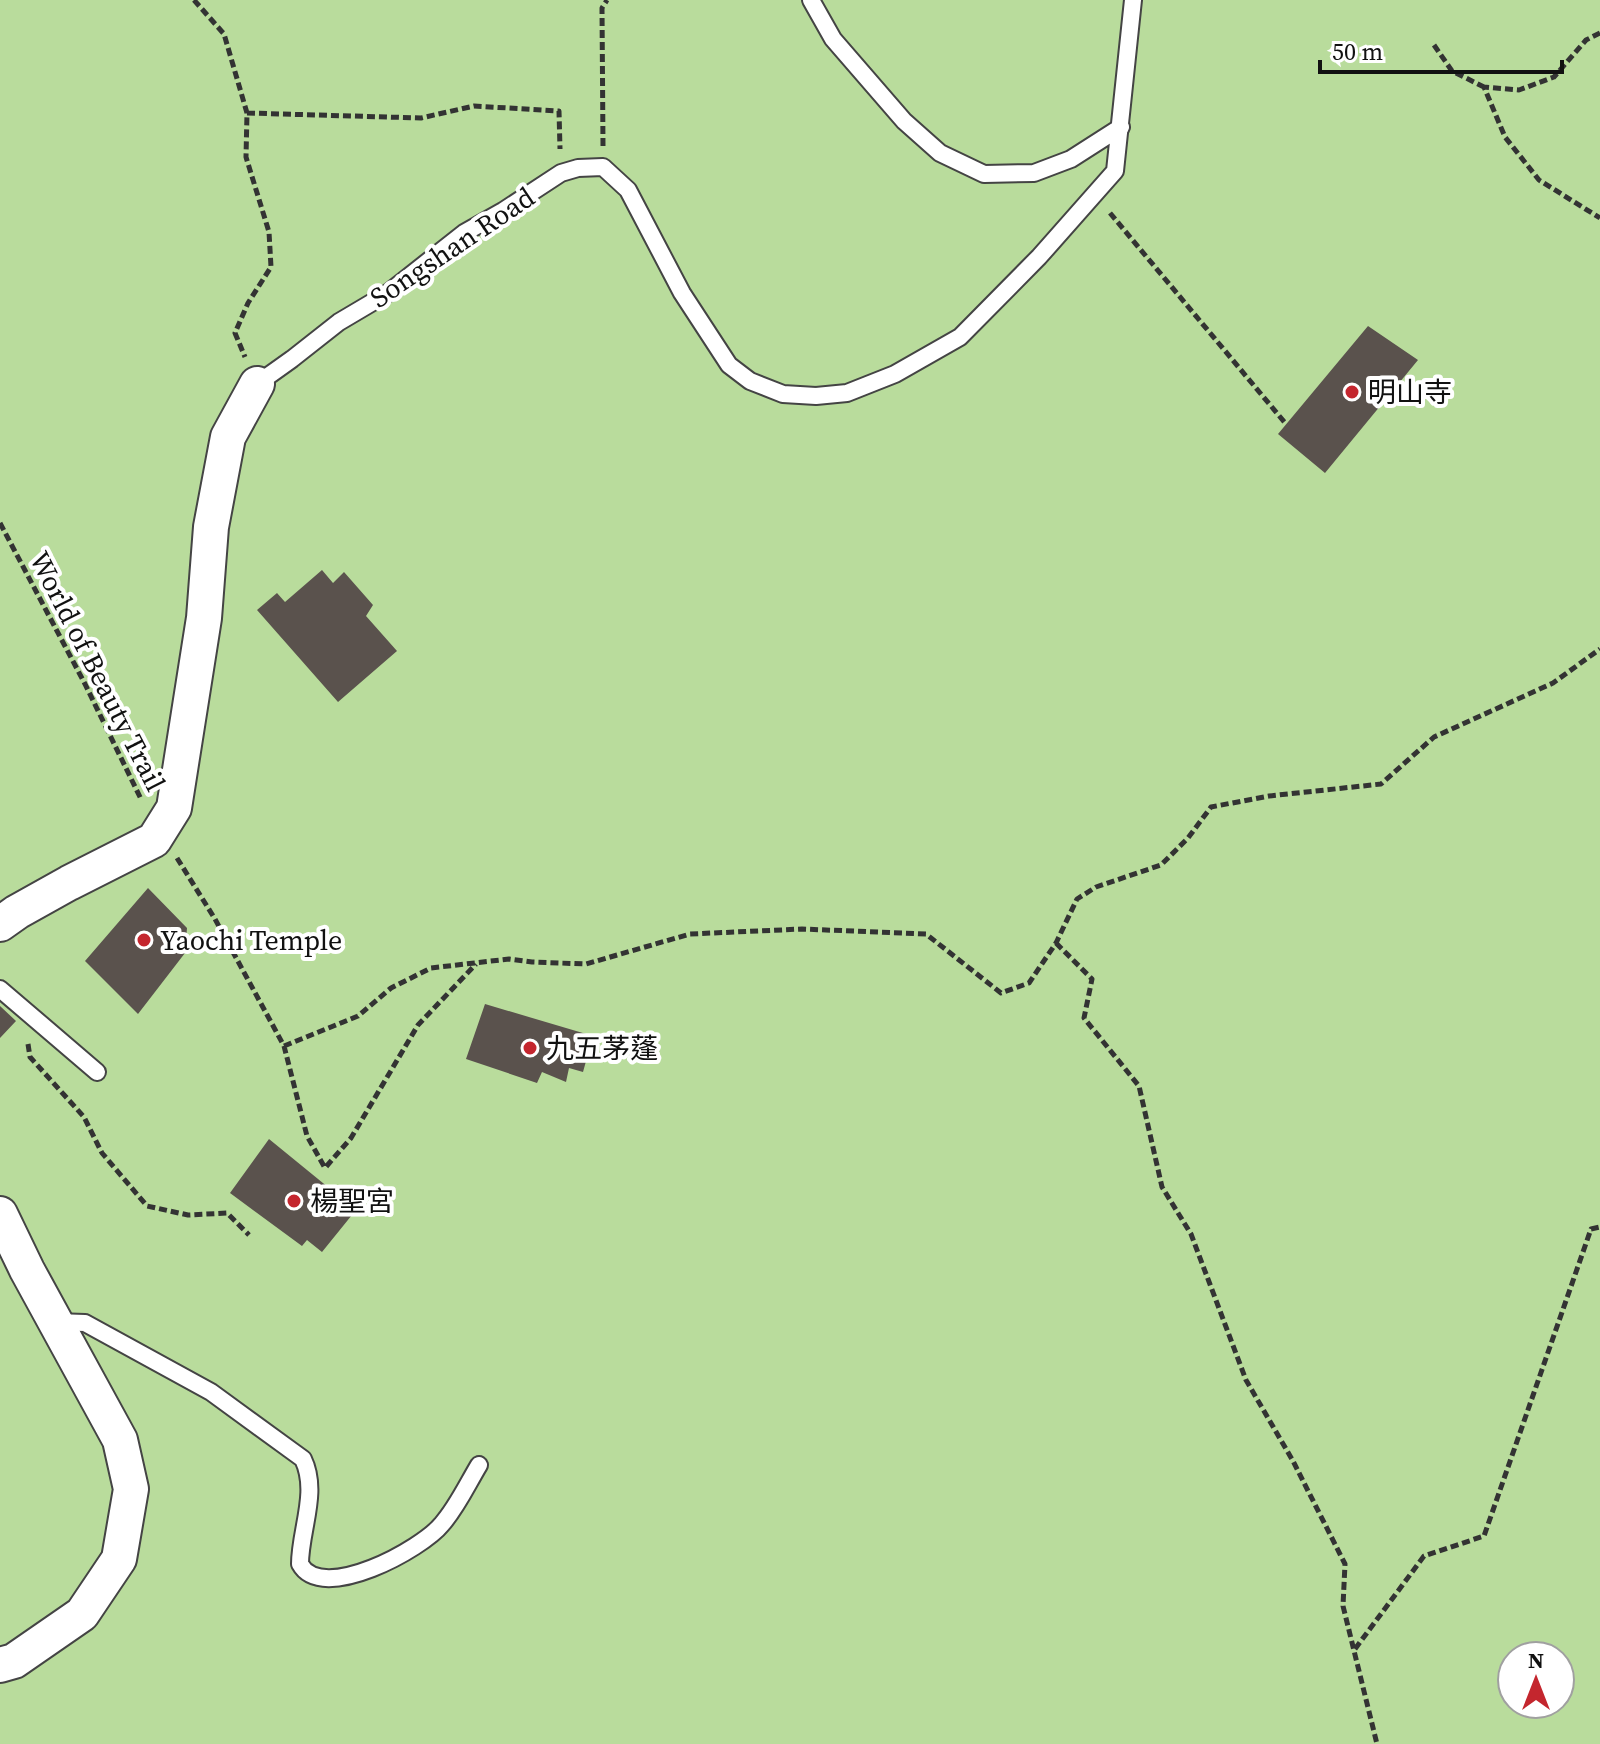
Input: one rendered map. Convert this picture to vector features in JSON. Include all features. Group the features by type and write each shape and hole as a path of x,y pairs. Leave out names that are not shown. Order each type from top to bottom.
{"street":[{"name":"Songshan Road","path":"154,840 174,808 204,618 211,527 228,437 257,384"},
{"path":"0,924 69,883 154,840"},
{"path":"0,1214 120,1440 131,1489 119,1559 82,1614 14,1661 0,1665"}],"lane":[{"path":"811,0 833,39 904,121 940,153 984,174 1034,173 1071,159 1121,127"},
{"path":"603,167 628,190 682,293 729,365 750,381 783,394 816,396 847,393 895,374 960,337 1039,257 1115,171 1133,0"},
{"name":"Songshan Road","path":"257,384 339,322 388,293 464,233 561,173 578,168 603,167"},
{"path":"0,989 97,1072"},
{"path":"55,1322 85,1323 211,1392 303,1459 308,1475 308,1506 300,1564 309,1574 320,1578 347,1577 365,1571 425,1541 448,1517 479,1465"}],"path":[{"path":"194,0 224,34 247,113 246,157 269,232 271,267 248,303 235,333 257,384"},
{"path":"603,167 602,8 607,0"},
{"path":"1434,45 1452,71 1484,87 1519,90 1554,77 1586,40 1600,33"},
{"path":"1484,87 1505,137 1539,180 1600,218"},
{"path":"247,113 421,118 474,106 559,111 561,173"},
{"path":"1094,194 1286,424"},
{"name":"World of Beauty Trail","path":"0,523 85,684 143,803 154,840"},
{"path":"284,1046 358,1016 391,988 431,968 509,959 586,964 690,934 802,929 926,934 1001,993 1029,983 1056,943 1077,899 1096,887 1161,865 1188,838 1211,807 1269,796 1381,784 1434,737 1553,683 1600,649"},
{"path":"154,840 169,846 185,870 284,1046 307,1136 325,1168 351,1138 418,1025 477,963"},
{"path":"1056,943 1092,979 1084,1018 1139,1086 1162,1187 1191,1234 1246,1380 1293,1461 1345,1564 1343,1606 1377,1744"},
{"path":"24,1010 19,1020 26,1033 30,1057 84,1117 102,1153 147,1206 188,1215 227,1213 249,1235"},
{"path":"1355,1649 1424,1556 1484,1536 1591,1229 1600,1227"}],"green space":[{"path":"0,0 1600,0 1600,1744 0,1744"}],"building":[{"name":"明山寺","path":"1368,326 1418,360 1325,473 1278,434"},
{"path":"322,570 333,583 344,572 373,605 366,616 397,651 338,702 257,610 277,593 285,602"},
{"name":"Yaochi Temple","path":"148,888 187,928 185,953 138,1014 85,961"},
{"name":"九五茅蓬","path":"485,1004 593,1036 583,1072 569,1068 566,1082 542,1072 537,1083 466,1059"},
{"path":"0,1006 16,1021 0,1038"},
{"name":"楊聖宮","path":"269,1139 356,1210 322,1252 307,1240 302,1246 230,1193"}],"place":[{"name":"明山寺","path":"1352,392"},
{"name":"Yaochi Temple","path":"144,940"},
{"name":"九五茅蓬","path":"530,1048"},
{"name":"楊聖宮","path":"294,1201"}]}
